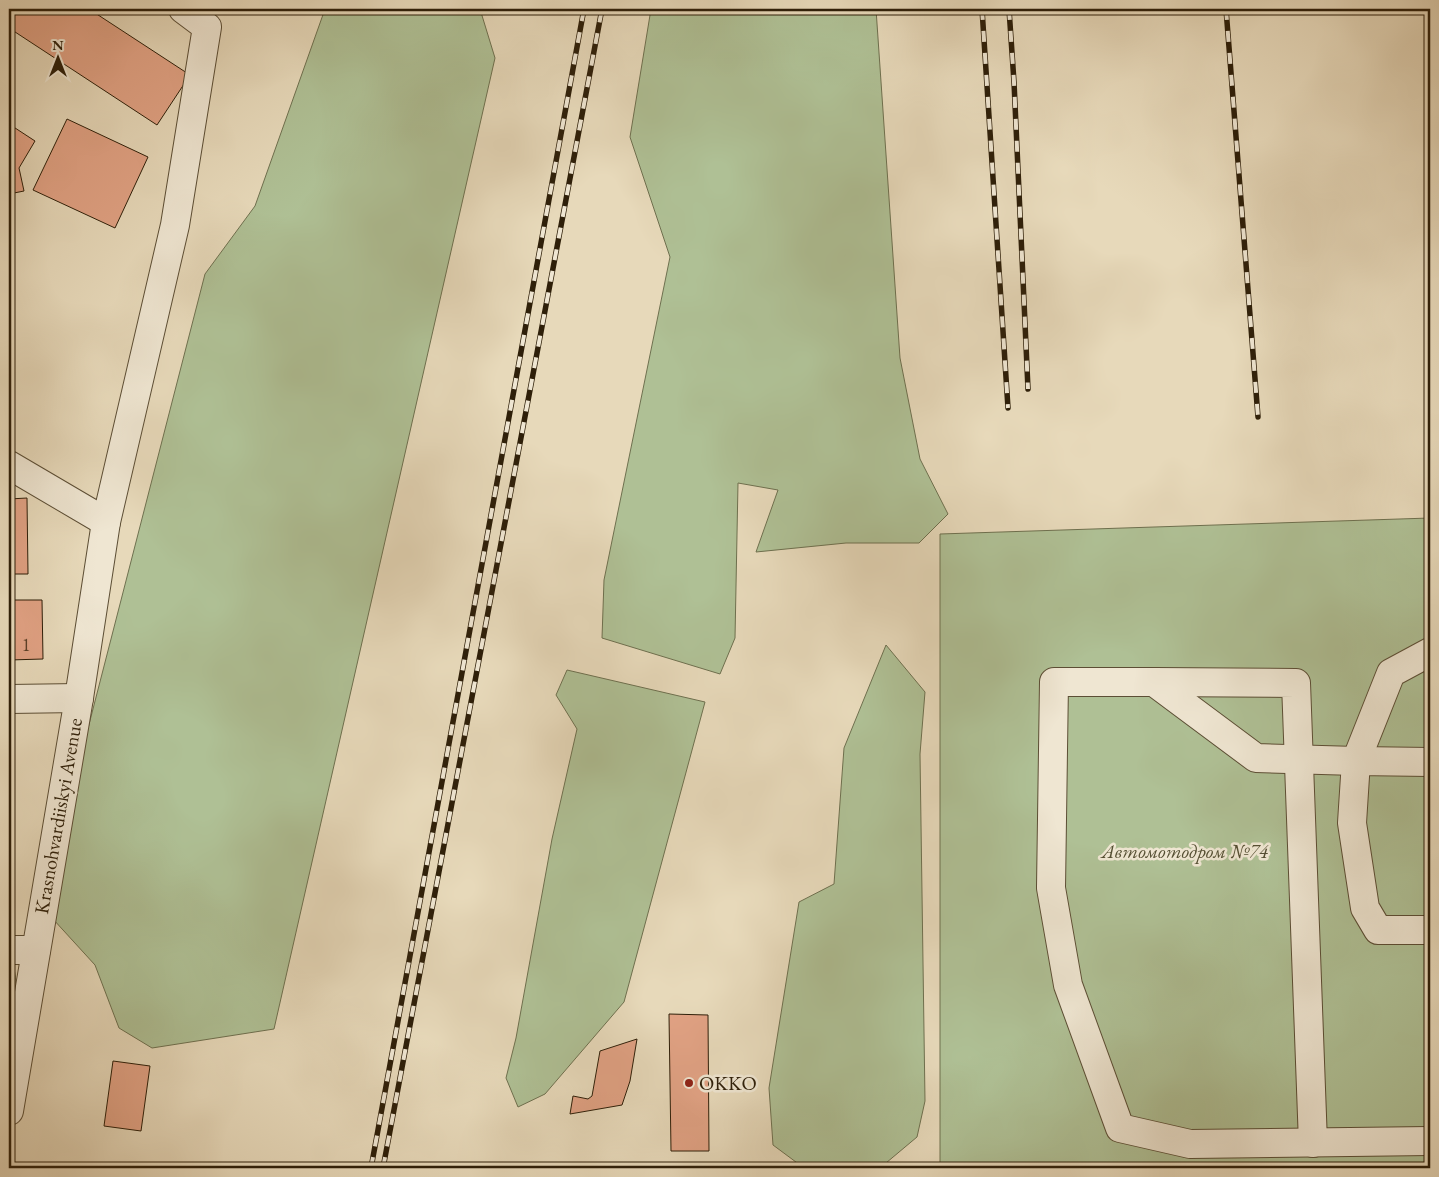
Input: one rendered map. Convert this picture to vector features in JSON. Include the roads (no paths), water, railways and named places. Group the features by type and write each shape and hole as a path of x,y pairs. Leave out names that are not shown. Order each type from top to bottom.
{"street":[{"name":"Krasnohvardiiskyi Avenue","path":"9,1111 106,522 175,225 207,27 183,9"},
{"path":"9,466 106,522"},
{"path":"1426,657 1391,673 1356,761 1352,823 1365,908 1378,930 1430,930"},
{"path":"1313,1142 1296,683 1054,682 1051,888 1068,985 1120,1128 1190,1144 1430,1141"},
{"path":"1154,682 1256,758 1430,762"},
{"path":"9,698 78,698"},
{"path":"9,950 36,950"}],"railway":[{"path":"371,1168 584,9"},
{"path":"383,1168 602,9"},
{"path":"982,9 1008,408"},
{"path":"1009,9 1028,389"},
{"path":"1226,9 1258,417"}],"place":[{"name":"OKKO","path":"689,1083"}],"park label":[{"name":"Автомотодром №74","path":"1185,851"}]}
